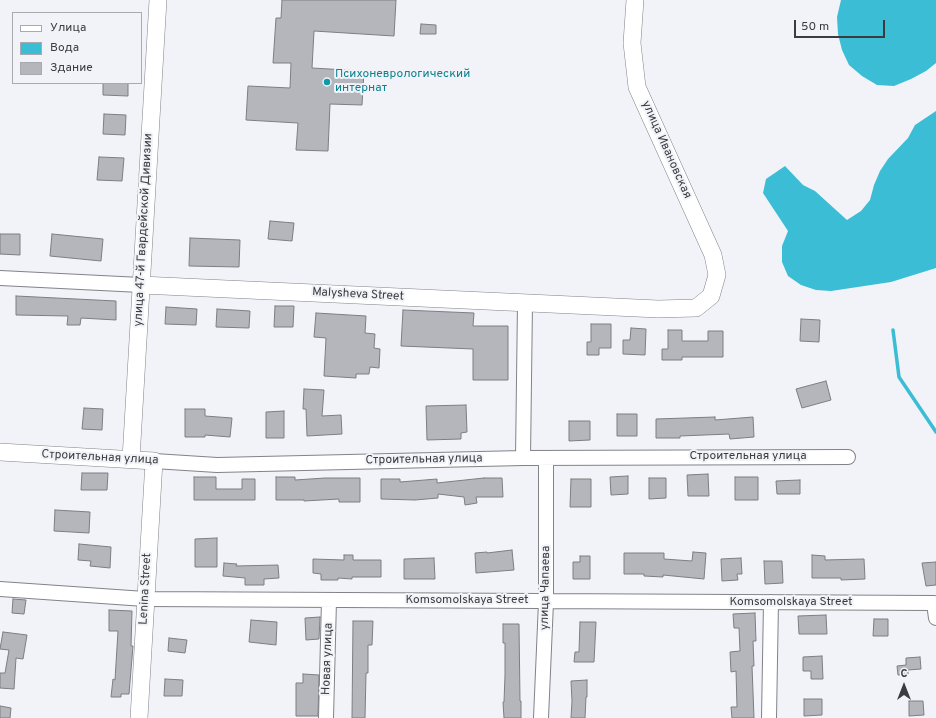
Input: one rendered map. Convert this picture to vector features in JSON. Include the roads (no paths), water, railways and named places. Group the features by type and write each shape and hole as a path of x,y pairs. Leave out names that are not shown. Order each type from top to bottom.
{"street":[{"name":"улица 47-й Гвардейской Дивизии","path":"131,460 158,0"},
{"name":"улица Ивановская","path":"635,0 632,43 637,87 713,255 717,275 712,296"},
{"name":"Malysheva Street","path":"0,278 658,309 696,308 712,296"},
{"path":"523,458 525,303"},
{"name":"Строительная улица","path":"0,452 217,464 523,458 848,457"},
{"name":"улица Чапаева","path":"541,718 546,602 546,458"},
{"name":"Lenina Street","path":"139,718 154,461"},
{"name":"Komsomolskaya Street","path":"0,589 145,599 934,604 936,618"},
{"name":"Новая улица","path":"326,718 329,600"},
{"path":"768,718 771,602"}],"water":[{"path":"841,0 936,0 936,63 926,71 894,86 877,85 862,76 849,65 842,50 838,34 837,17"},
{"path":"936,111 936,268 891,282 831,291 816,290 801,285 788,276 782,262 782,246 788,231 763,193 766,179 785,166 803,185 815,191 847,220 861,211 870,200 880,171 888,159 908,138 915,125"}],"waterway":[{"path":"893,330 899,377 936,432"}],"place":[{"name":"Психоневрологический интернат","path":"327,82"}]}
